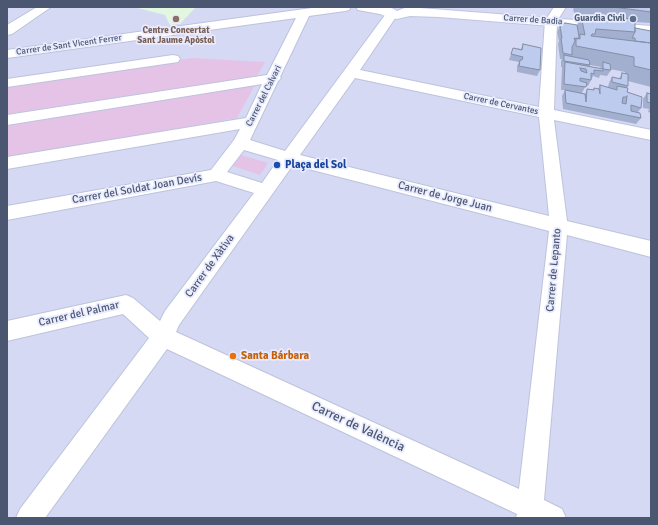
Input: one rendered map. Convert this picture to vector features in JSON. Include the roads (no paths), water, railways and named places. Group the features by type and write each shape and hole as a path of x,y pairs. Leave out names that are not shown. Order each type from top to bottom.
{"street":[{"path":"7,31 45,7"},
{"path":"261,18 274,7"},
{"name":"Carrer de Sant Vicent Ferrer","path":"7,54 345,7"},
{"path":"362,7 386,11"},
{"name":"Carrer de Badia","path":"386,11 402,15 413,9 439,13 556,14 651,30"},
{"name":"Carrer de Xàtiva","path":"29,518 163,337 172,318 351,73 386,11"},
{"name":"Carrer del Calvari","path":"216,175 241,143 250,122 274,78 304,13"},
{"name":"Carrer de Lepanto","path":"530,513 559,226 546,113 556,14"},
{"path":"7,83 173,59"},
{"name":"Carrer de Cervantes","path":"351,73 651,135"},
{"path":"7,120 274,78"},
{"path":"7,163 250,122"},
{"name":"Carrer de Jorge Juan","path":"241,143 289,158 651,249"},
{"name":"Carrer del Soldat Joan Devís","path":"7,213 216,175 265,190"},
{"name":"Carrer del Palmar","path":"7,331 126,304 163,337"},
{"name":"Carrer de València","path":"163,337 530,513 553,518"}],"place":[{"name":"Centre Concertat Sant Jaume Apòstol","path":"176,19"},
{"name":"Guardia Civil","path":"633,19"},
{"name":"Plaça del Sol","path":"277,165"},
{"name":"Santa Bárbara","path":"233,356"}]}
